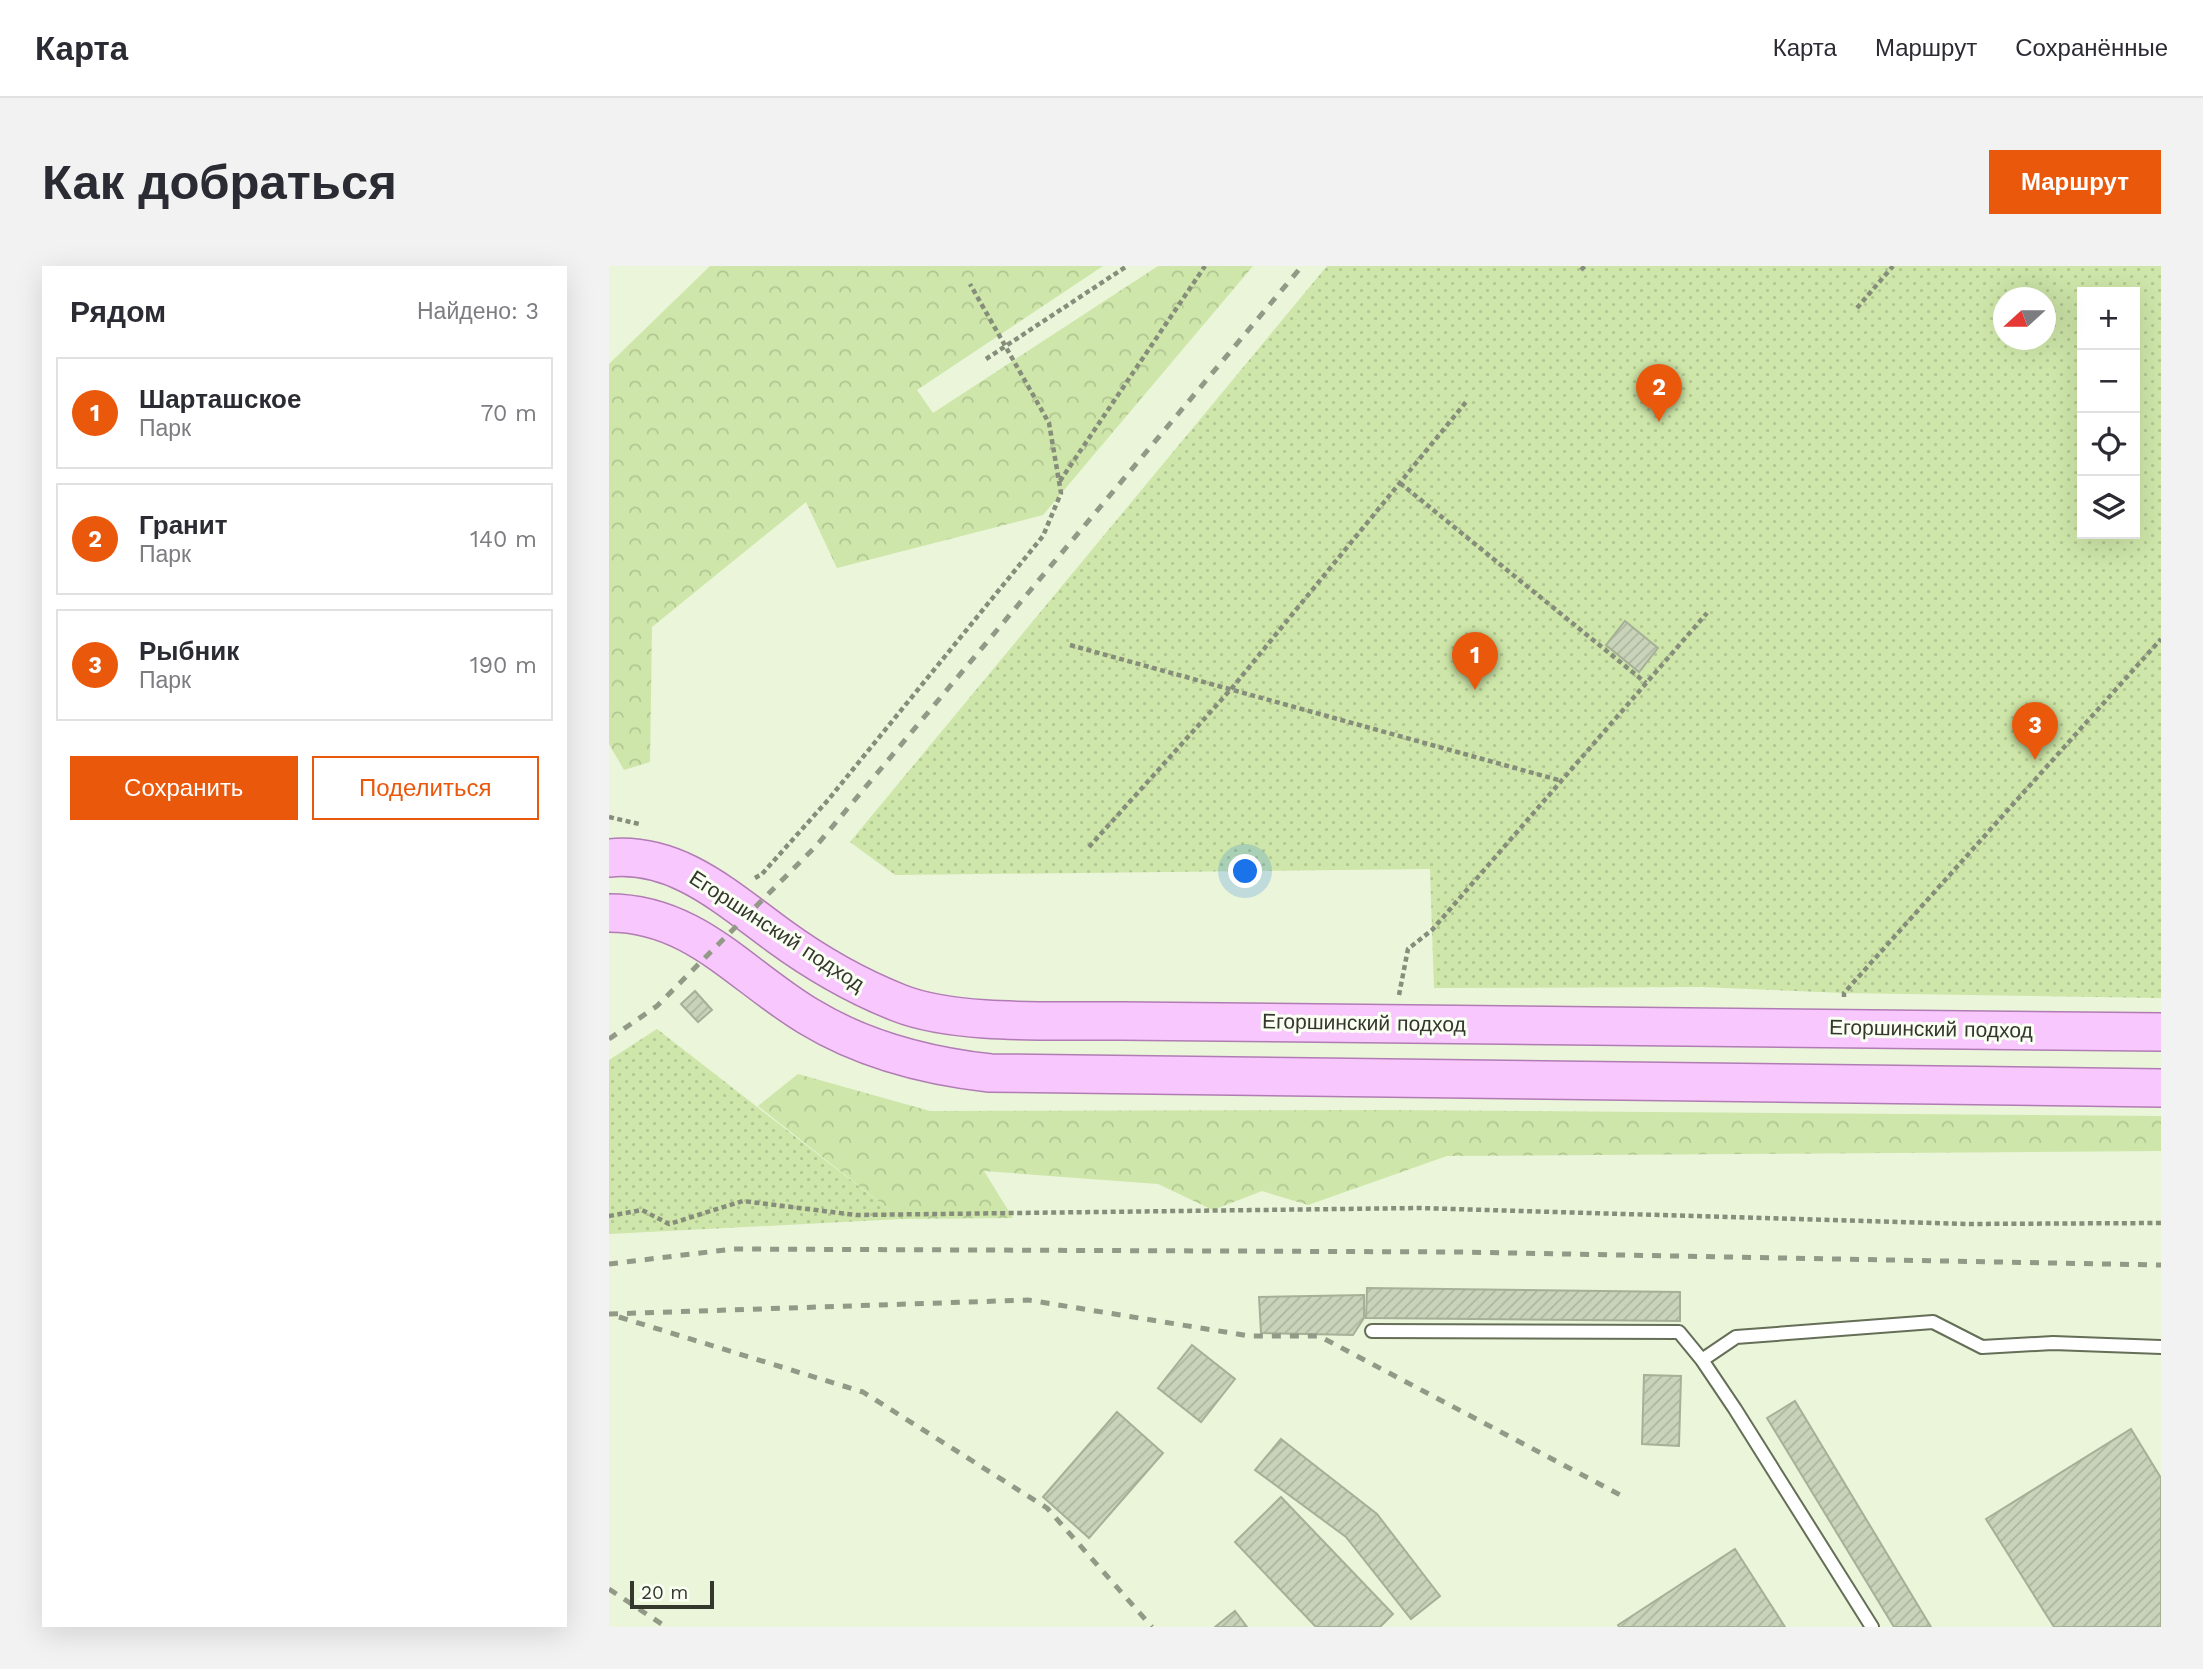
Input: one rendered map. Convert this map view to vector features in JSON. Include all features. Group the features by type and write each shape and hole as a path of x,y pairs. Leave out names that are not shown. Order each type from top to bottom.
{"main road":[{"name":"Егоршинский подход","path":"609,858 641,859 689,874 726,895 779,936 861,988 902,1005 1001,1019 2161,1032"},
{"path":"609,913 647,916 688,932 716,948 782,1000 839,1031 930,1064 990,1073 2161,1088"}],"lane":[{"path":"1702,1360 1736,1337 1933,1322 1982,1347 2053,1343 2161,1348"},
{"path":"1372,1331 1679,1332 1702,1360 1873,1627"}],"path":[{"path":"986,359 1127,266"},
{"path":"1060,482 1205,266"},
{"path":"1857,308 1893,266"},
{"path":"750,880 762,874 809,822 1043,536 1061,493 1049,423 970,284"},
{"path":"1089,847 1232,688 1466,402"},
{"path":"1400,483 1646,683"},
{"path":"1392,1023 1408,949 1432,930 1707,612"},
{"path":"1846,1028 1844,993 2161,639"},
{"path":"1070,645 1562,780"},
{"path":"609,817 643,825"},
{"path":"609,1216 642,1210 669,1224 743,1201 856,1215 1420,1208 1966,1224 2161,1223"}],"green space":[{"path":"710,266 1103,266 917,390 933,413 1158,266 1253,266 1043,515 837,568 806,502 652,627 650,762 624,770 609,744 609,364"},
{"path":"1327,266 2161,266 2161,998 1844,993 1702,987 1434,988 1430,869 895,875 850,842"},
{"path":"657,1029 901,1219 609,1234 609,1060"},
{"path":"798,1074 930,1111 1382,1110 2161,1116 2161,1151 1447,1156 1308,1205 1262,1191 1213,1210 1158,1184 984,1171 1013,1218 901,1219 758,1106"}],"building":[{"path":"1625,621 1658,648 1639,672 1606,645"},
{"path":"695,991 712,1010 698,1022 681,1004"},
{"path":"1367,1288 1680,1292 1680,1321 1366,1318"},
{"path":"1364,1295 1364,1318 1353,1335 1261,1333 1259,1297"},
{"path":"1192,1345 1235,1379 1201,1422 1158,1388"},
{"path":"1644,1375 1681,1376 1679,1446 1642,1444"},
{"path":"1795,1401 1931,1627 1894,1627 1767,1418"},
{"path":"1117,1412 1163,1453 1089,1538 1043,1497"},
{"path":"2131,1429 2161,1478 2161,1627 2054,1627 1986,1519"},
{"path":"1281,1439 1377,1514 1440,1596 1411,1619 1346,1537 1255,1470"},
{"path":"1281,1497 1393,1614 1380,1627 1316,1627 1235,1542"},
{"path":"1735,1549 1785,1627 1619,1627 1618,1625"},
{"path":"1235,1611 1247,1627 1215,1627"}],"railway":[{"path":"609,1039 657,1006 817,845 1302,266"},
{"path":"609,1264 733,1249 1460,1252 2161,1265"},
{"path":"609,1314 1028,1300 1250,1336 1319,1336 1626,1498"},
{"path":"619,1317 863,1392 1047,1508 1152,1627"},
{"path":"609,1589 666,1627"}],"place":[{"name":"Гранит","path":"1659,422"},
{"name":"Шарташское","path":"1475,690"},
{"name":"Рыбник","path":"2035,760"}]}
